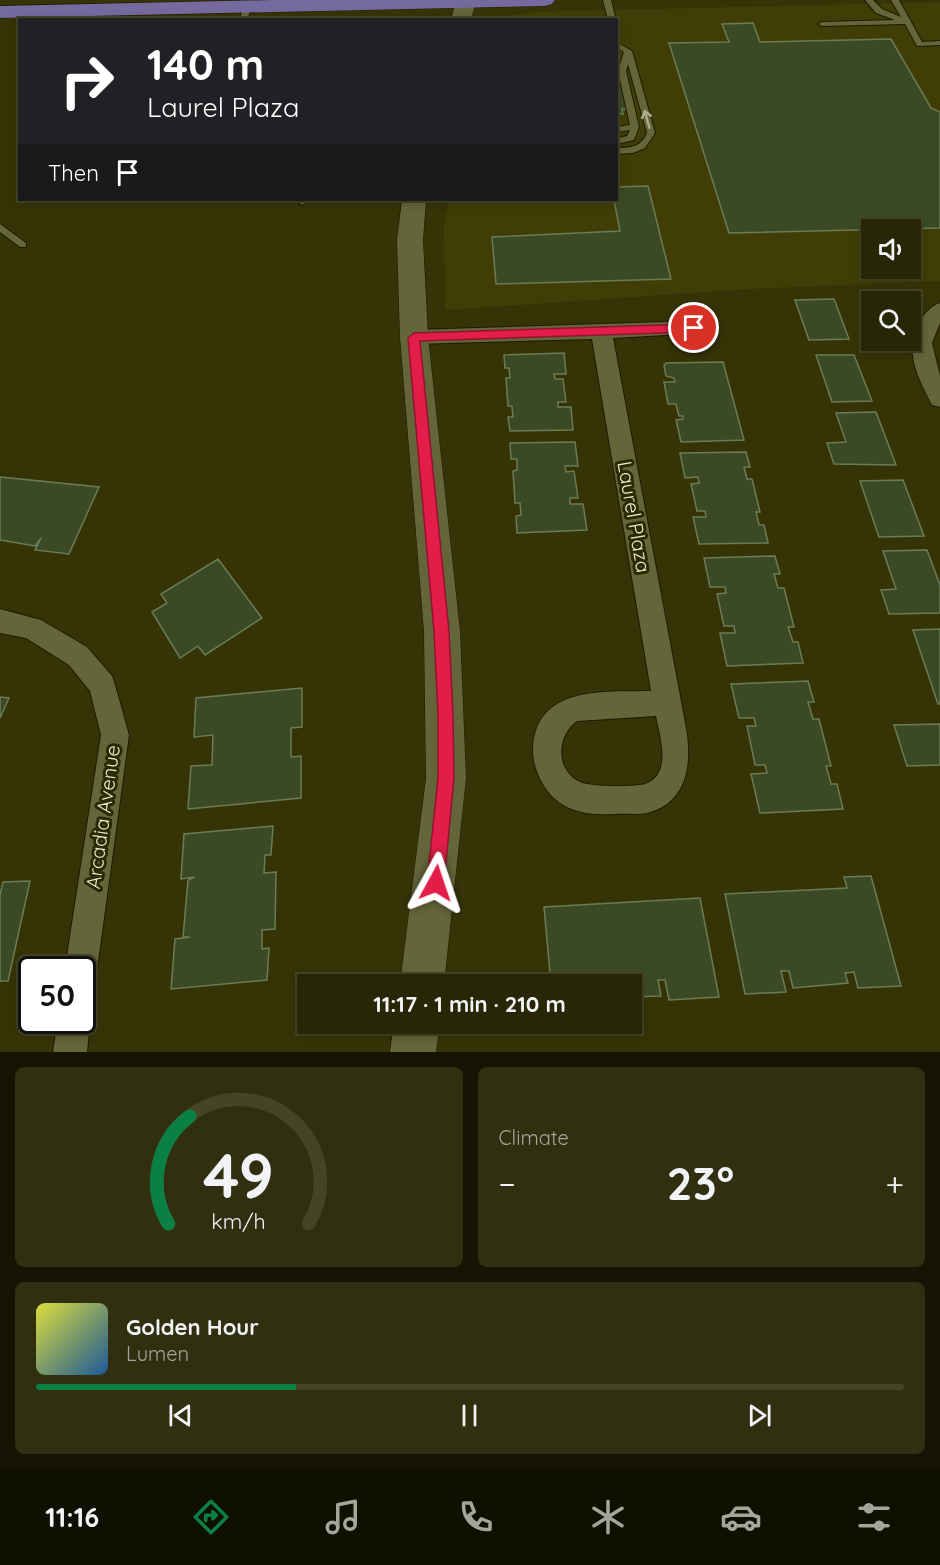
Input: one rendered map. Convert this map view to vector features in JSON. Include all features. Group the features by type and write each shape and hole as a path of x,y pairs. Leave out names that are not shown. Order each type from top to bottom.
{"main road":[{"path":"0,12 245,14 464,7 545,0"},
{"path":"414,201 410,240 414,338 442,631 446,714 446,778 423,974"},
{"path":"413,1052 415,1034"}],"street":[{"path":"940,310 924,326 921,334 923,360 940,399"},
{"path":"414,338 694,328"},
{"name":"Laurel Plaza","path":"601,331 677,751 673,773 665,788 650,798 594,800 577,797 563,788 551,772 546,753 548,733 559,717 573,709 667,703"},
{"name":"Arcadia Avenue","path":"0,621 32,628 78,656 102,685 115,735 83,956"},
{"path":"70,1052 72,1034"}],"lane":[{"path":"607,0 612,18"},
{"path":"869,0 879,11 905,22"},
{"path":"895,0 905,22 920,44 940,43"},
{"path":"822,24 905,22"},
{"path":"618,44 628,51 651,133 649,141 640,149 618,151"},
{"path":"618,141 631,138 635,127 622,71 628,51"},
{"path":"618,130 635,127"},
{"path":"0,227 22,245"}],"shaded area":[{"path":"940,2 940,281 749,289 445,310 444,222 449,201 618,201 618,18 494,18 535,12"}],"building":[{"path":"753,23 760,42 891,39 931,108 940,112 940,228 921,228 921,219 861,219 861,230 729,233 669,43 729,42 722,24"},
{"path":"618,79 622,79 629,109 622,109 623,114 618,114"},
{"path":"648,186 671,279 496,284 492,237 620,231 614,201 618,201 618,187"},
{"path":"834,299 849,339 809,340 795,300"},
{"path":"564,353 566,374 554,374 555,379 563,379 566,402 558,402 558,407 571,407 573,430 510,431 508,417 513,417 512,406 508,406 506,378 510,378 509,368 505,368 504,355"},
{"path":"816,355 854,355 872,401 832,402"},
{"path":"723,362 744,440 681,442 676,420 683,419 683,416 679,416 676,404 668,404 664,382 675,382 674,378 666,376 664,366 666,363"},
{"path":"876,412 896,465 834,464 827,443 846,442 836,413"},
{"path":"575,442 578,466 565,466 566,472 574,471 578,498 570,498 570,504 583,504 587,530 517,533 516,516 521,515 520,503 515,503 513,471 517,470 517,459 511,459 510,443"},
{"path":"746,452 750,467 744,467 747,479 752,479 760,512 756,512 759,525 764,525 768,543 699,544 693,517 706,517 705,511 697,511 691,484 699,483 698,477 685,478 680,453"},
{"path":"0,477 99,487 69,554 35,550 41,538 35,546 0,540"},
{"path":"903,480 924,536 879,537 860,481"},
{"path":"927,550 940,585 940,613 889,614 881,590 896,589 883,551"},
{"path":"775,556 780,574 774,574 778,588 784,588 794,627 788,627 793,642 798,642 803,663 727,666 720,633 735,633 734,626 724,626 717,594 726,593 725,587 710,587 704,558"},
{"path":"218,559 262,618 205,655 198,646 180,658 152,612 167,603 161,594"},
{"path":"940,629 940,704 938,704 913,630"},
{"path":"808,681 814,702 808,702 813,719 819,719 831,766 826,766 831,784 837,784 843,809 760,813 751,774 767,773 765,765 755,765 747,726 756,726 754,718 739,718 731,684"},
{"path":"302,688 302,727 291,728 291,757 301,756 301,798 188,809 191,766 212,765 213,735 194,737 196,698"},
{"path":"0,697 9,698 0,718"},
{"path":"940,724 940,765 907,766 894,725"},
{"path":"273,826 271,855 265,855 264,873 276,872 275,929 262,930 262,949 269,948 267,980 171,989 175,939 190,937 183,937 188,880 195,877 181,879 184,834"},
{"path":"871,876 901,986 858,988 854,972 845,973 848,983 793,988 789,971 781,971 786,992 745,994 725,894 847,888 844,877"},
{"path":"30,881 8,981 0,981 0,895 3,882"},
{"path":"700,898 719,997 669,1000 665,980 658,980 661,996 642,997 642,974 550,974 544,907"}],"route":[{"path":"436,883 446,778 446,714 442,631 414,338 694,328"}]}
